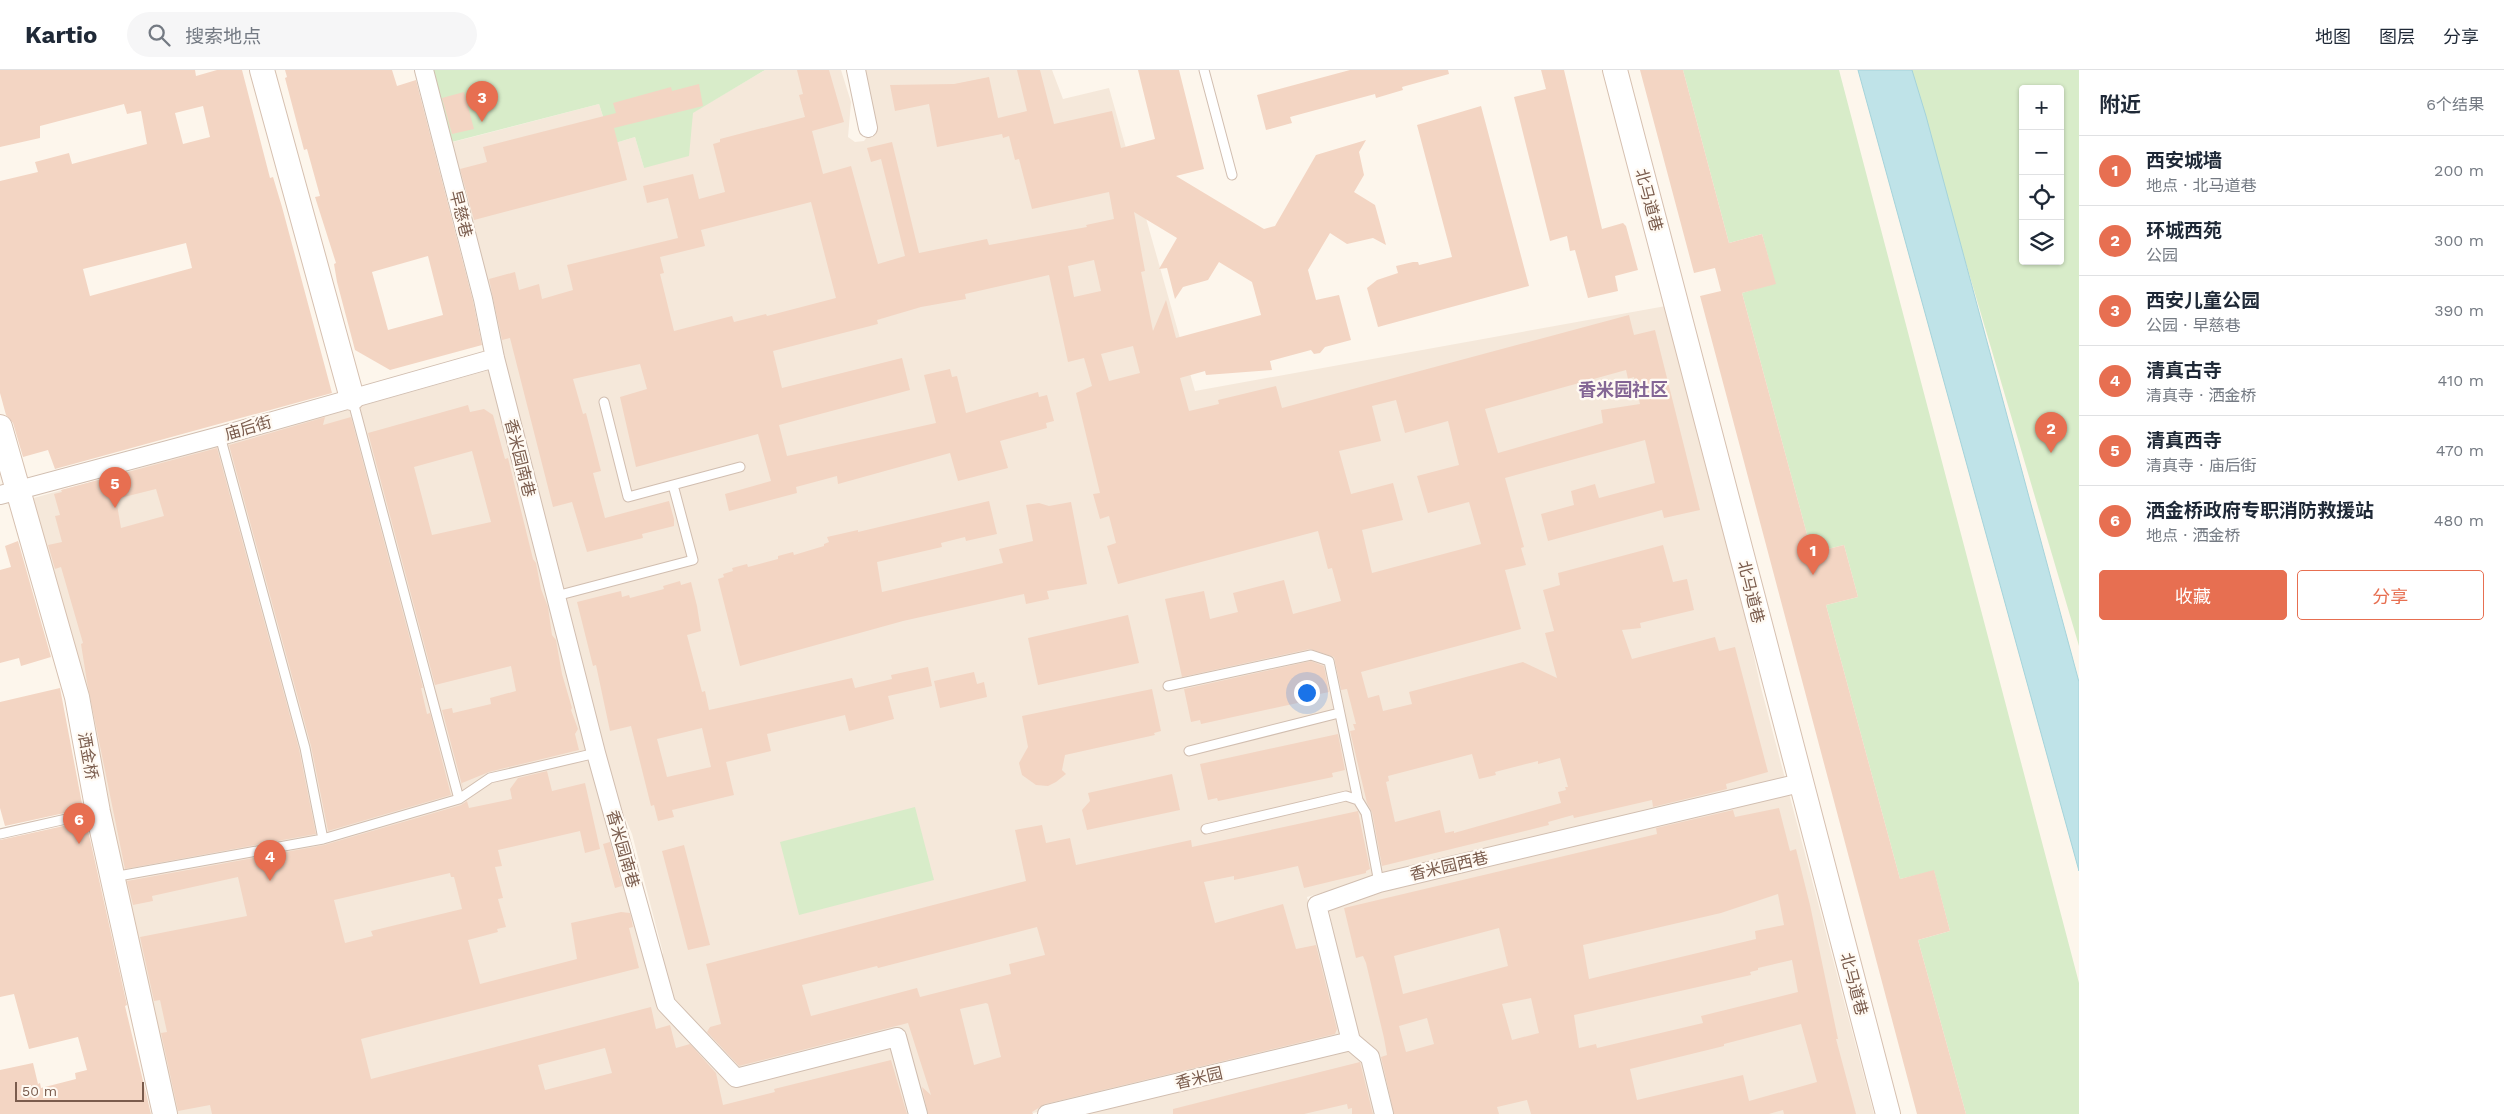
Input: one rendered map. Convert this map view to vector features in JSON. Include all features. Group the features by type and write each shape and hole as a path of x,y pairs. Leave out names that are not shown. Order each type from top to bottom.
{"street":[{"path":"262,70 352,398"},
{"name":"早慈巷","path":"424,70 483,299 494,358"},
{"path":"856,70 868,128"},
{"name":"北马道巷","path":"1614,70 1888,1114"},
{"name":"庙后街","path":"9,492 220,436 494,358"},
{"name":"香米园南巷","path":"494,358 596,753 666,1004 736,1078 897,1037 918,1114"},
{"name":"洒金桥","path":"0,427 9,492 77,697 98,812 165,1114"},
{"name":"香米园西巷","path":"1351,1041 1317,906 1379,883 1800,783"},
{"path":"1351,1041 1370,1057 1384,1114"},
{"name":"香米园","path":"1047,1114 1351,1041"}],"lane":[{"path":"1204,70 1232,175"},
{"path":"352,398 459,799"},
{"path":"604,402 628,496 740,467"},
{"path":"220,436 305,748 323,840"},
{"path":"556,596 693,560 673,485"},
{"path":"1168,686 1311,655 1329,661 1358,800 1366,813 1379,883"},
{"path":"1189,751 1339,713"},
{"path":"113,877 323,840 459,799 490,778 596,753"},
{"path":"1206,829 1346,796 1358,800"},
{"path":"0,834 98,812"}],"shaded area":[{"path":"765,70 841,70 851,102 848,137 855,142 864,141 870,133 861,70 1052,70 1063,99 1109,88 1195,391 1677,304 1760,684 1874,1114 1389,1114 1372,1049 1355,1032 1325,892 1307,897 1344,1041 1029,1114 928,1114 903,1029 736,1075 665,1005 736,1078 897,1037 918,1114 165,1114 23,501 493,369 655,965 663,953 632,834 621,808 612,795 449,143 599,104 612,144 635,137 644,168 692,113"},
{"path":"1329,1050 1359,1050 1381,1114 1070,1114"}],"green space":[{"path":"424,70 765,70 693,113 689,156 644,168 635,137 612,144 599,104 444,144"},
{"path":"1683,70 1839,70 2079,983 2079,1114 1966,1114 1918,940 1950,931 1934,871 1900,879 1826,605 1858,597 1844,545 1812,553 1742,293 1775,283 1762,234 1729,243"},
{"path":"1909,70 2079,70 2079,646"},
{"path":"915,807 934,880 799,915 780,842"}],"water":[{"path":"1858,70 1912,70 1926,116 2079,682 2079,871"}],"building":[{"path":"0,70 195,70 196,76 217,70 242,70 270,178 273,177 282,207 332,393 55,469 48,450 23,457 13,423 6,415 0,393 0,181 38,172 35,162 69,153 72,164 147,144 141,111 127,114 124,104 40,126 40,138 0,147","holes":["203,106 210,137 183,144 175,113","186,243 192,268 90,296 83,269"]},
{"path":"285,70 392,70 397,86 416,80 473,301 482,345 390,370 355,350 337,282 334,264 336,263 315,197 320,196 307,149 304,150 285,78 287,77","holes":["428,256 443,315 388,330 372,272"]},
{"path":"797,70 829,70 844,122 812,131 823,174 851,166 878,264 905,256 881,159 871,162 867,148 892,142 919,253 987,239 989,245 1087,227 1086,225 1114,219 1109,192 1032,209 1019,159 1015,160 1009,136 1003,138 1002,134 937,147 929,104 895,111 890,85 954,84 989,77 998,118 1027,111 1017,70 1040,70 1054,124 1112,111 1121,148 1155,139 1138,70 1179,70 1204,169 1176,176 1264,229 1275,226 1316,155 1366,140 1359,152 1364,175 1354,192 1375,205 1386,245 1373,238 1347,244 1330,233 1308,270 1316,300 1339,295 1351,340 1325,347 1320,353 1314,354 1311,350 1270,361 1272,370 1206,375 1205,371 1180,378 1189,411 1219,404 1218,400 1276,386 1282,408 1629,315 1634,335 1655,330 1700,510 1664,518 1662,510 1548,541 1541,514 1574,505 1571,491 1595,484 1599,498 1655,483 1645,440 1505,478 1524,547 1521,548 1526,565 1505,570 1521,629 1361,672 1368,698 1379,695 1383,711 1412,704 1409,692 1523,662 1557,678 1545,633 1554,631 1543,590 1560,585 1558,573 1663,545 1673,582 1687,579 1694,610 1640,623 1641,628 1622,630 1632,659 1715,637 1719,651 1735,647 1768,772 1726,784 1727,789 1653,807 1652,800 1574,818 1573,815 1548,822 1549,825 1382,866 1372,812 1367,803 1350,731 1355,730 1353,724 1356,724 1347,689 1341,690 1334,657 1310,649 1182,677 1165,599 1204,591 1210,619 1238,612 1233,593 1284,580 1293,614 1341,601 1332,568 1328,569 1318,531 1118,584 1107,546 1116,543 1109,516 1100,519 1093,494 1100,493 1076,393 1092,386 1084,358 1068,362 1049,275 965,294 966,299 921,307 877,320 878,324 773,351 782,388 902,358 910,390 779,425 787,456 936,423 924,375 950,369 952,377 957,376 966,413 1038,392 1039,397 1047,395 1054,421 1046,423 1047,428 1000,441 1008,468 958,481 950,453 838,484 837,476 796,487 797,493 729,511 725,494 771,481 758,434 636,467 620,397 647,389 640,364 573,379 583,414 586,413 601,471 593,473 605,518 669,501 674,519 674,526 642,534 643,538 587,552 572,502 553,507 510,338 502,340 489,279 515,272 519,290 539,284 542,299 573,290 567,265 678,238 668,198 647,203 643,186 693,174 699,199 725,192 713,144 720,142 720,139 805,117 799,95 803,94","holes":["811,202 836,298 767,316 766,314 734,322 732,316 674,331 660,274 664,273 660,257 705,246 701,230","1134,212 1177,238 1159,269 1167,268 1175,299 1183,287 1208,280 1219,262 1252,282 1261,315 1176,338 1166,300 1153,331 1141,272 1145,271","1094,260 1101,291 1074,297 1068,266","1133,346 1140,373 1109,381 1101,354","1626,370 1628,379 1634,377 1640,404 1601,410 1603,423 1498,453 1485,409","1396,400 1405,433 1448,421 1459,465 1417,476 1428,513 1469,502 1481,544 1372,573 1362,530 1403,520 1393,483 1351,494 1339,451 1381,441 1372,406","1472,754 1479,779 1496,775 1495,772 1538,761 1538,764 1560,758 1568,787 1565,787 1566,790 1558,792 1561,803 1454,833 1454,831 1445,833 1440,810 1395,822 1386,782 1389,781 1388,776"]},
{"path":"1350,70 1448,70 1449,74 1402,87 1403,90 1376,98 1375,94 1290,117 1292,123 1266,130 1257,95"},
{"path":"1541,70 1564,70 1602,229 1623,223 1626,226 1638,270 1615,276 1618,291 1588,298 1575,250 1570,251 1567,236 1550,241 1514,97 1546,89"},
{"path":"1640,70 1683,70 1729,243 1762,234 1776,284 1742,293 1812,553 1844,545 1858,597 1826,605 1900,879 1934,870 1950,931 1918,940 1966,1114 1917,1114 1700,296 1721,291 1715,268 1694,273"},
{"path":"699,84 703,106 614,128 627,180 474,220 460,169 487,162 483,147 616,113 613,103 671,87 672,91"},
{"path":"464,92 474,129 452,134 442,98"},
{"path":"1481,106 1529,286 1378,327 1367,288 1377,280 1398,273 1396,266 1413,262 1418,262 1419,265 1452,257 1417,125"},
{"path":"468,405 470,412 484,409 493,415 505,459 508,458 533,559 536,563 541,589 548,607 552,635 556,640 562,674 578,729 575,734 579,750 489,772 462,783 463,789 442,710 452,708 453,713 491,704 490,698 516,691 511,666 435,685 368,433","holes":["472,451 491,522 432,535 414,467"]},
{"path":"325,417 323,425 351,417 423,688 421,688 427,714 430,713 451,795 328,831 311,746 229,445"},
{"path":"217,448 299,749 316,834 125,869 87,682 81,644 83,643 61,567 55,569 48,545 62,542 55,516 60,515 54,494 62,492 61,490","holes":["156,489 164,516 121,528 116,499"]},
{"path":"989,501 997,534 966,541 965,537 941,543 942,547 877,562 882,592 1003,563 999,549 1033,541 1026,505 1039,503 1049,506 1071,502 1087,584 1047,591 1049,599 1026,604 1024,594 903,621 740,666 718,579 724,577 723,574 733,571 732,568 747,564 748,567 778,559 778,556 793,552 794,555 824,546 824,544 829,542 827,537 858,530 858,532"},
{"path":"18,541 51,657 21,666 19,658 0,663 0,570 11,567 5,546"},
{"path":"680,581 681,585 691,582 701,631 687,635 702,692 705,691 709,710 852,678 855,688 892,679 891,675 928,667 932,686 888,696 894,719 849,731 845,715 767,734 771,751 726,762 734,795 672,810 674,817 658,821 654,805 651,806 631,726 610,731 596,665 593,666 577,602 621,591 622,597 629,595 630,598 664,589 663,586","holes":["702,728 711,767 667,777 657,739"]},
{"path":"1128,615 1139,663 1038,685 1028,638"},
{"path":"1311,661 1324,666 1329,692 1315,695 1316,699 1201,724 1200,720 1191,722 1184,689"},
{"path":"974,672 977,684 984,682 987,697 940,708 934,681"},
{"path":"60,688 83,809 5,826 0,808 0,702"},
{"path":"1152,689 1161,731 1154,733 1155,735 1065,755 1062,770 1066,774 1048,786 1036,785 1022,775 1019,763 1028,747 1022,716"},
{"path":"1338,734 1345,770 1332,773 1333,777 1218,801 1217,798 1208,800 1200,764"},
{"path":"547,771 552,791 585,783 600,849 585,853 580,831 498,850 502,866 495,867 503,898 498,899 506,927 497,929 498,932 468,940 480,984 577,959 571,923 621,912 630,913 633,927 629,928 639,968 361,1039 371,1079 651,1007 656,1029 670,1025 676,1048 690,1044 716,1073 723,1105 775,1092 774,1089 891,1060 907,1114 212,1114 210,1105 178,1111 161,1033 167,1032 160,1000 154,1001 140,937 247,916 238,877 152,896 153,901 133,905 127,881 324,845 461,805 467,801 469,808 512,799 510,789 518,778","holes":["450,873 451,877 454,877 462,909 371,931 373,936 345,943 334,900","605,1048 612,1073 545,1090 538,1065"]},
{"path":"1172,774 1180,810 1087,830 1082,810 1090,801 1088,793"},
{"path":"1779,808 1790,851 1796,849 1810,905 1838,1039 1836,1039 1856,1114 1784,1114 1783,1110 1769,1114 1531,1114 1527,1100 1497,1107 1499,1114 1394,1114 1381,1057 1387,1055 1384,1038 1366,963 1363,956 1356,958 1344,908 1657,834 1656,828 1733,810 1735,817","holes":["1778,894 1784,925 1755,931 1756,939 1589,979 1583,945 1721,913","1499,928 1508,966 1403,994 1394,956","1792,960 1798,992 1701,1016 1703,1023 1597,1048 1596,1044 1579,1048 1574,1015 1751,975 1750,972 1758,970 1758,968","1531,998 1539,1033 1512,1040 1502,1004","1427,1018 1434,1044 1406,1052 1399,1026","1801,1024 1817,1082 1749,1101 1743,1075 1637,1100 1630,1069 1724,1046 1724,1044"]},
{"path":"1358,811 1370,869 1366,873 1304,888 1298,866 1234,880 1234,876 1204,882 1215,923 1283,904 1296,949 1316,945 1337,1029 1335,1034 1045,1104 1032,1112 1033,1114 928,1114 922,1087 931,1095 908,1023 739,1066 707,1032 710,1027 721,1024 706,964 1026,881 1015,830 1042,825 1046,843 1070,838 1076,865 1191,840 1192,847","holes":["1037,927 1045,955 1009,964 1011,974 920,997 917,988 811,1016 802,985 877,966 878,968","988,1004 1001,1057 974,1065 960,1009"]},
{"path":"86,821 127,1005 125,1006 151,1114 0,1114 0,1070 33,1063 38,1084 40,1083 41,1088 76,1079 75,1073 87,1070 78,1037 29,1049 14,994 0,997 0,840"},
{"path":"610,842 622,886 615,888 603,844"},
{"path":"684,845 710,945 688,950 662,851"},
{"path":"1360,1062 1373,1114 1352,1114 1352,1108 1348,1109 1347,1104 1304,1114 1173,1114 1173,1109"}],"place":[{"name":"西安儿童公园","path":"482,122"},
{"name":"环城西苑","path":"2051,453"},
{"name":"清真西寺","path":"115,508"},
{"name":"西安城墙","path":"1813,575"},
{"name":"洒金桥政府专职消防救援站","path":"79,844"},
{"name":"清真古寺","path":"270,881"}],"district":[{"name":"香米园社区","path":"1623,389"}]}
